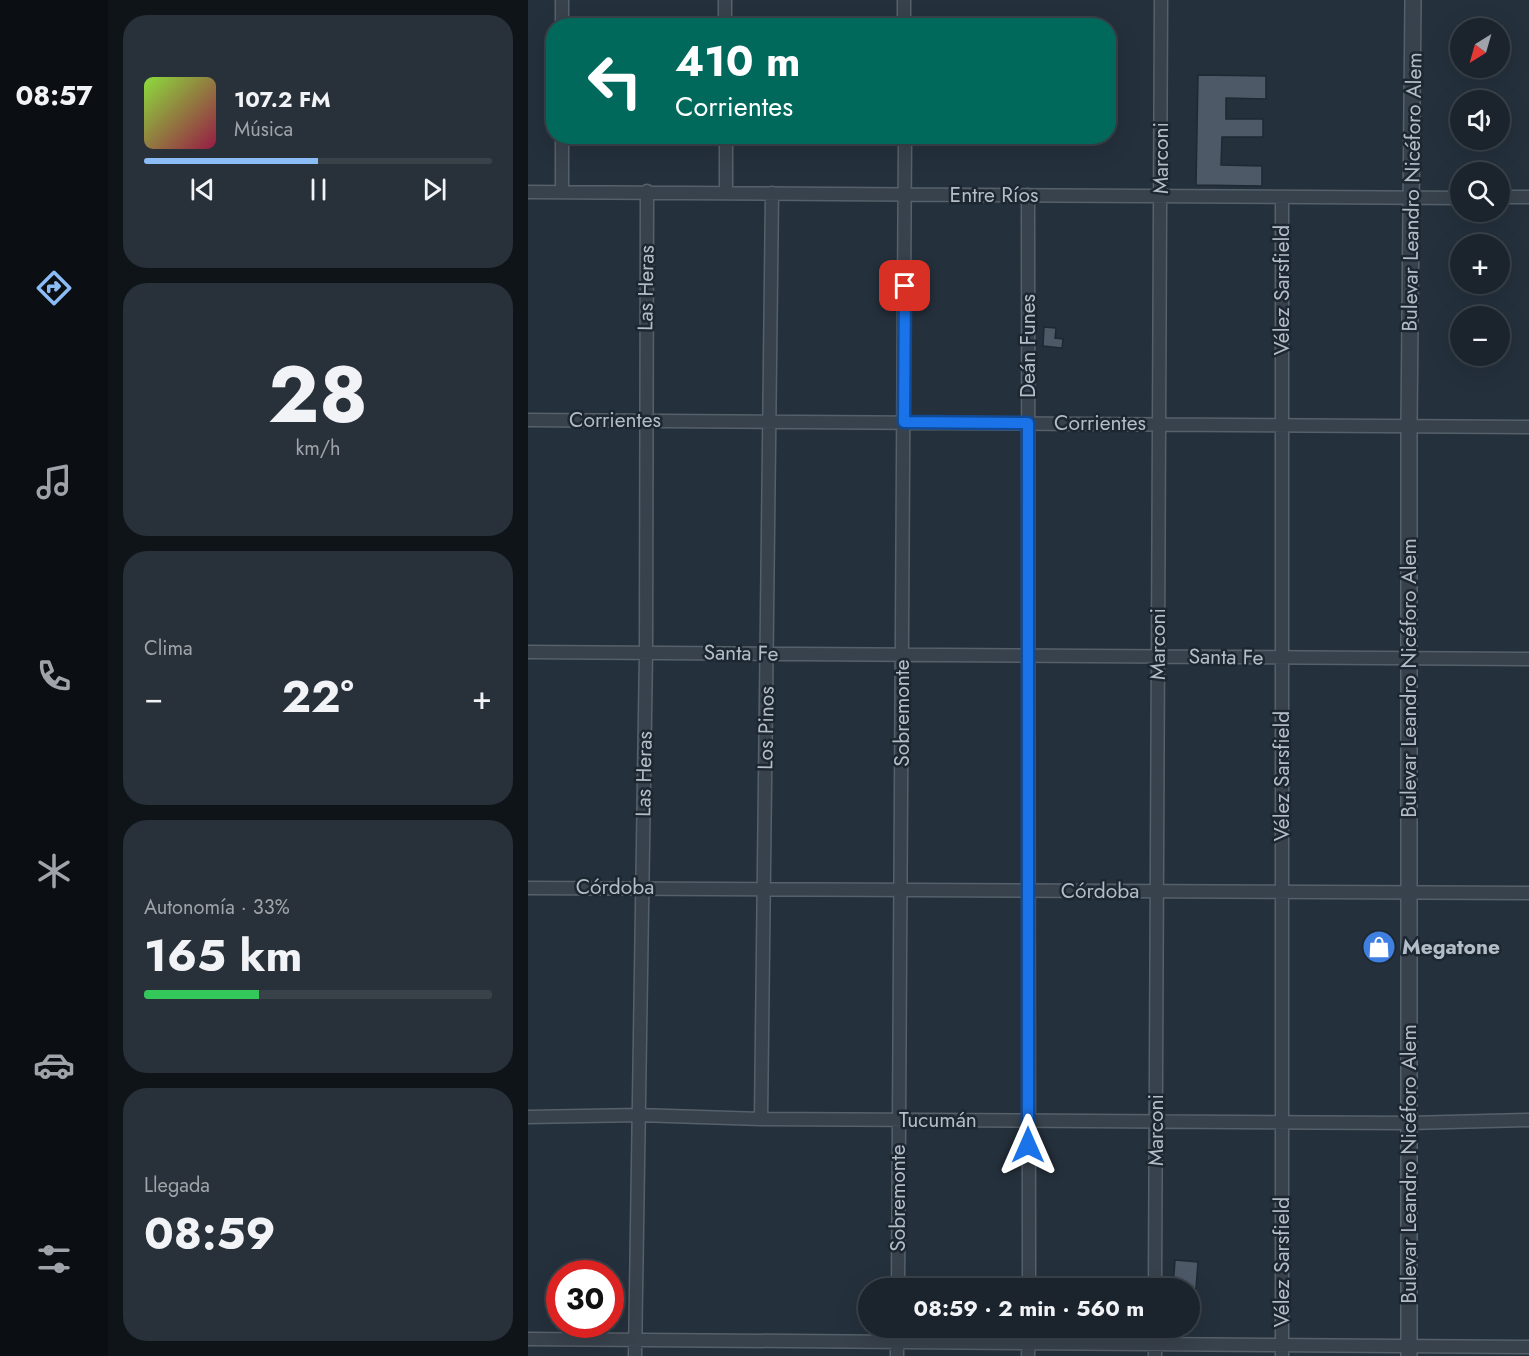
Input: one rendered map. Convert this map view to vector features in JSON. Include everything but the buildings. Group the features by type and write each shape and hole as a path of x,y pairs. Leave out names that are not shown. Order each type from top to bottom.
{"street":[{"path":"562,0 562,18"},
{"path":"725,0 725,18"},
{"path":"904,0 904,18"},
{"name":"Marconi","path":"1155,1278 1161,0"},
{"name":"Bulevar Leandro Nicéforo Alem","path":"1409,1351 1409,426 1413,0"},
{"path":"562,144 562,192"},
{"path":"726,144 726,193"},
{"name":"Sobremonte","path":"898,1278 905,144"},
{"name":"Las Heras","path":"636,1356 646,652 647,191"},
{"name":"Entre Ríos","path":"528,192 1450,198"},
{"name":"Los Pinos","path":"761,1119 772,194"},
{"name":"Deán Funes","path":"1028,195 1029,1278"},
{"name":"Vélez Sarsfield","path":"1282,197 1282,1351"},
{"path":"1510,197 1529,197"},
{"name":"Corrientes","path":"528,420 1529,427"},
{"name":"Santa Fe","path":"528,652 1529,659"},
{"name":"Córdoba","path":"528,888 1529,893"},
{"name":"Tucumán","path":"528,1117 638,1115 761,1119 1409,1123 1529,1120"},
{"path":"897,1338 897,1356"},
{"path":"528,1339 897,1342 1029,1350 1409,1351 1529,1347"}],"place":[{"name":"Megatone","path":"1379,947"}],"route":[{"path":"905,286 904,422 1028,423 1028,1145"}]}
